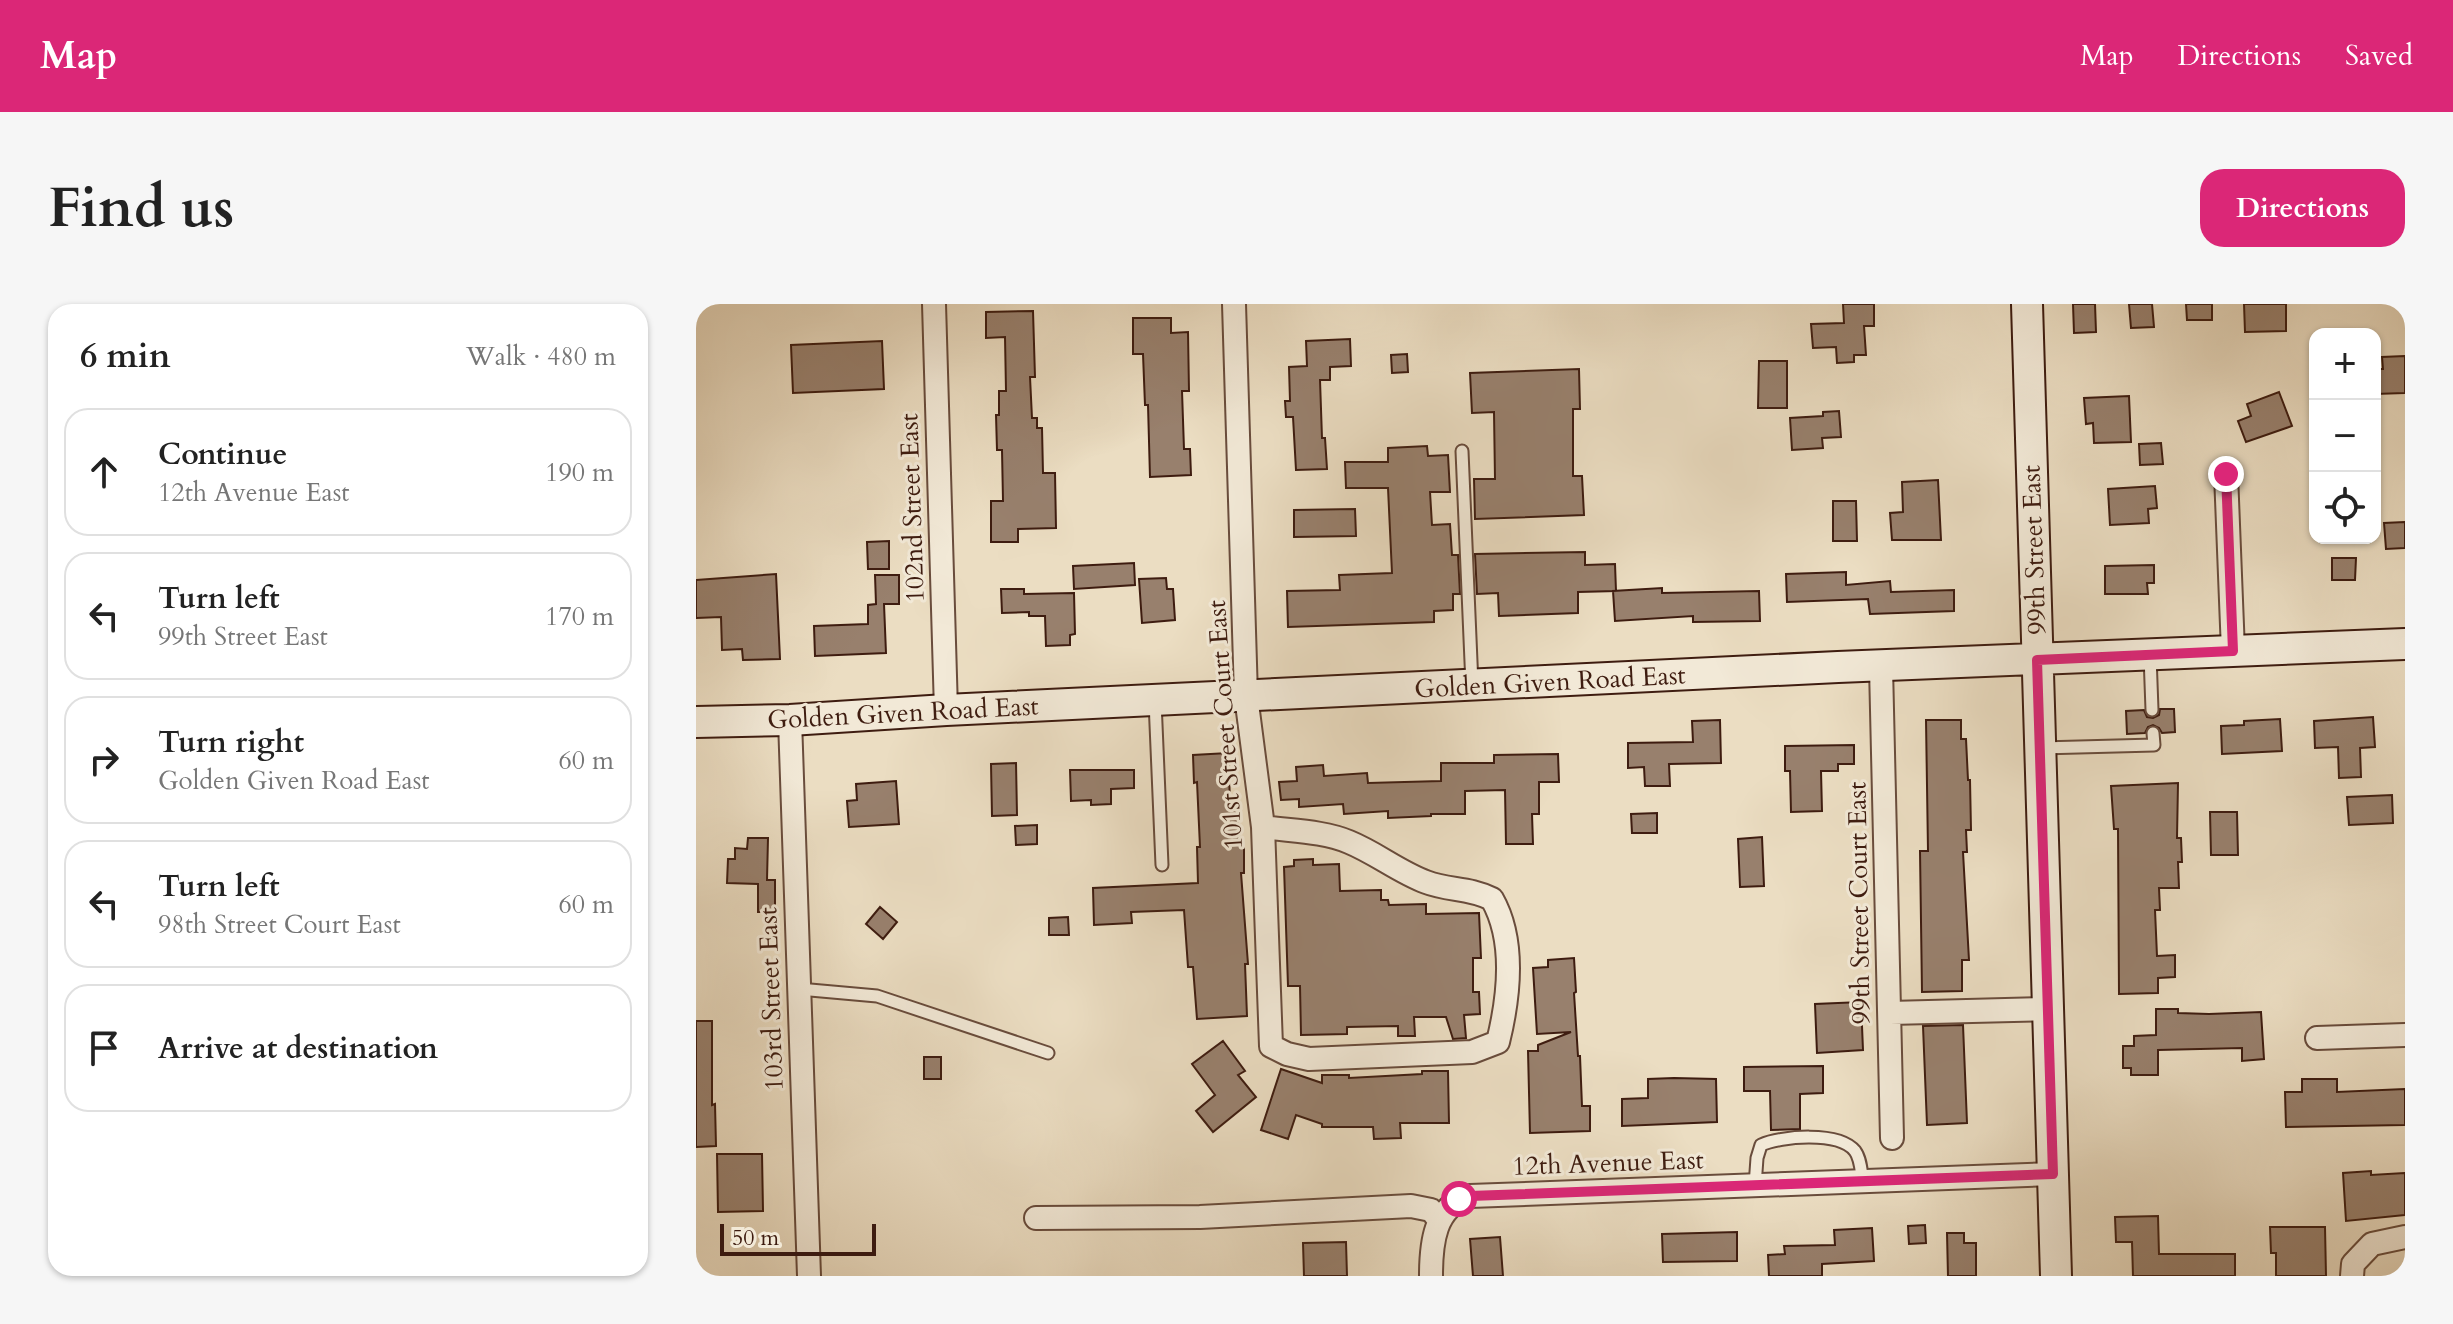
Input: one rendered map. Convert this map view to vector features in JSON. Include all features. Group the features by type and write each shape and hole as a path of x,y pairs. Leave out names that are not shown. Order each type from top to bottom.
{"street":[{"name":"102nd Street East","path":"934,304 946,710"},
{"name":"101st Street Court East","path":"1234,304 1246,696 1263,827 1271,1046 1309,1059 1472,1052 1498,1042 1505,1014 1507,954 1505,929 1492,899 1466,889 1436,886 1415,878 1348,841 1263,827"},
{"name":"99th Street East","path":"2027,304 2056,1276"},
{"path":"2226,474 2233,651"},
{"name":"Golden Given Road East","path":"696,722 2405,644"},
{"name":"99th Street Court East","path":"1881,667 1892,1138"},
{"name":"103rd Street East","path":"790,720 809,1276"},
{"path":"1890,1013 2049,1009"},
{"path":"2317,1038 2405,1035"},
{"name":"12th Avenue East","path":"1439,1220 1459,1199 1470,1196 2053,1174"},
{"path":"1036,1218 1200,1217 1411,1206 1431,1210 1439,1220 1431,1256 1431,1276"},
{"path":"2352,1276 2353,1264 2372,1244 2405,1237"}],"lane":[{"path":"1462,451 1472,685"},
{"path":"2150,655 2152,710"},
{"path":"1155,701 1162,865"},
{"path":"2040,748 2154,745 2153,733"},
{"path":"799,989 877,996 1048,1053"},
{"path":"1755,1186 1761,1145 1772,1140 1821,1137 1851,1146 1858,1155 1863,1182"}],"building":[{"path":"1843,304 1874,304 1874,326 1864,326 1866,355 1854,355 1854,362 1837,363 1836,347 1813,348 1811,324 1844,323"},
{"path":"2073,304 2095,304 2096,332 2074,333"},
{"path":"2129,304 2152,304 2154,327 2131,328"},
{"path":"2186,304 2212,304 2212,320 2187,320"},
{"path":"2244,304 2286,304 2286,331 2245,332"},
{"path":"1033,311 1035,377 1030,377 1032,418 1037,418 1037,428 1042,428 1043,473 1055,473 1056,528 1018,529 1018,542 991,542 991,501 1003,501 1002,450 997,450 996,415 999,415 999,391 1006,391 1005,337 986,338 986,312"},
{"path":"1133,318 1171,318 1171,333 1188,332 1189,391 1182,391 1184,449 1190,449 1191,475 1150,477 1143,354 1133,354"},
{"path":"1350,339 1351,366 1330,367 1330,380 1320,380 1322,438 1325,438 1327,469 1296,470 1293,417 1286,417 1285,401 1290,401 1289,367 1307,366 1306,341"},
{"path":"882,341 884,389 793,393 791,345"},
{"path":"1407,354 1408,372 1392,373 1391,355"},
{"path":"2405,356 2405,393 2381,394 2382,357"},
{"path":"1759,361 1787,361 1787,408 1758,408"},
{"path":"1579,369 1580,409 1573,409 1573,476 1582,476 1584,515 1475,519 1474,479 1495,479 1494,412 1472,413 1470,373"},
{"path":"2279,392 2292,426 2246,442 2238,421 2251,416 2247,404"},
{"path":"2129,396 2131,442 2094,443 2093,423 2086,424 2084,398"},
{"path":"1839,411 1841,437 1822,438 1823,448 1792,450 1790,418 1823,416 1823,412"},
{"path":"2161,443 2163,464 2140,465 2139,444"},
{"path":"1427,446 1428,456 1448,455 1450,492 1430,492 1432,525 1450,524 1452,555 1458,555 1460,594 1453,594 1453,610 1434,611 1434,622 1288,627 1287,591 1340,590 1339,575 1392,573 1388,488 1346,488 1345,462 1388,462 1388,448"},
{"path":"1938,480 1941,540 1892,540 1890,513 1903,512 1902,482"},
{"path":"2155,486 2157,508 2148,509 2149,523 2110,525 2108,489"},
{"path":"1833,501 1856,501 1857,541 1833,541"},
{"path":"1355,509 1356,536 1294,537 1294,510"},
{"path":"2405,522 2405,548 2386,549 2384,523"},
{"path":"889,541 889,569 868,569 867,542"},
{"path":"1585,552 1585,565 1615,564 1616,591 1578,592 1578,613 1499,616 1498,593 1477,594 1475,554"},
{"path":"2332,558 2356,558 2355,580 2332,580"},
{"path":"1134,563 1135,585 1074,589 1073,566"},
{"path":"2154,565 2154,583 2147,583 2148,594 2105,594 2105,566"},
{"path":"1846,572 1846,585 1890,581 1891,592 1954,590 1954,611 1870,614 1868,599 1787,602 1786,574"},
{"path":"776,574 780,659 743,660 742,649 722,650 721,617 696,618 696,580"},
{"path":"875,575 899,575 899,604 884,604 886,653 815,656 814,626 868,624 868,605 876,604"},
{"path":"1166,578 1167,589 1173,589 1175,620 1142,623 1139,579"},
{"path":"1662,588 1662,593 1759,591 1760,621 1693,622 1693,616 1615,621 1613,591"},
{"path":"1001,589 1024,589 1024,594 1074,593 1075,634 1070,635 1070,645 1046,646 1045,616 1029,616 1029,612 1002,613"},
{"path":"2160,709 2174,709 2175,732 2162,733 2153,725 2145,733 2127,734 2126,711 2144,710 2147,717 2153,718 2159,715"},
{"path":"2373,717 2375,747 2360,748 2361,777 2339,778 2338,747 2315,748 2314,721"},
{"path":"2280,719 2282,751 2222,754 2221,726"},
{"path":"1720,720 1721,763 1669,764 1670,786 1645,786 1644,767 1628,768 1628,743 1693,742 1692,721"},
{"path":"1926,720 1961,720 1961,739 1966,739 1971,830 1966,830 1967,852 1963,852 1969,960 1962,960 1962,991 1922,992 1920,851 1928,851"},
{"path":"1854,745 1854,764 1838,764 1838,771 1821,771 1822,811 1791,812 1790,771 1785,771 1785,746"},
{"path":"1228,753 1230,800 1238,799 1240,846 1244,846 1244,873 1241,873 1248,964 1245,964 1247,1016 1197,1019 1193,967 1188,967 1184,910 1131,912 1132,923 1094,925 1093,888 1198,883 1197,847 1200,847 1193,755"},
{"path":"1558,754 1559,782 1539,782 1539,814 1532,814 1533,844 1506,844 1505,790 1465,791 1465,814 1388,818 1388,811 1344,814 1343,804 1299,807 1299,799 1281,800 1279,782 1297,781 1296,767 1323,765 1324,776 1367,773 1368,783 1441,781 1441,763 1494,763 1494,755"},
{"path":"1016,763 1017,815 992,816 991,764"},
{"path":"1070,770 1134,770 1134,788 1111,789 1111,804 1091,805 1091,800 1071,801"},
{"path":"896,781 899,824 849,827 847,801 857,800 856,784"},
{"path":"2178,783 2177,838 2181,838 2182,862 2178,862 2179,888 2159,888 2160,910 2155,910 2157,956 2175,955 2175,977 2158,978 2158,993 2119,994 2118,829 2114,829 2111,786"},
{"path":"2392,795 2393,823 2349,825 2347,797"},
{"path":"2210,812 2237,812 2238,855 2211,855"},
{"path":"1657,813 1657,833 1632,833 1631,814"},
{"path":"1037,825 1037,844 1016,845 1015,826"},
{"path":"1762,837 1764,886 1740,887 1738,839"},
{"path":"748,838 768,838 767,880 775,880 775,912 758,912 758,884 727,883 728,859 735,859 735,848 747,849"},
{"path":"1313,859 1313,865 1339,864 1340,891 1381,890 1381,900 1388,900 1389,905 1426,904 1426,914 1479,913 1481,958 1473,958 1473,992 1479,992 1480,1014 1464,1015 1466,1038 1453,1039 1446,1017 1414,1017 1415,1036 1398,1036 1398,1026 1347,1027 1347,1034 1301,1035 1300,986 1288,986 1284,867 1294,866 1294,860"},
{"path":"880,907 897,922 883,939 866,924"},
{"path":"1068,917 1069,935 1049,935 1049,918"},
{"path":"1574,958 1582,1106 1590,1106 1590,1131 1530,1133 1528,1051 1538,1051 1538,1045 1571,1032 1537,1034 1533,968 1548,967 1548,960"},
{"path":"1861,1002 1863,1050 1817,1053 1815,1004"},
{"path":"2156,1009 2209,1014 2261,1012 2264,1059 2242,1061 2242,1048 2158,1050 2158,1075 2131,1075 2131,1068 2123,1068 2123,1046 2134,1046 2134,1036 2156,1035"},
{"path":"696,1021 712,1021 712,1105 715,1104 716,1146 696,1147"},
{"path":"1963,1025 1967,1123 1927,1125 1923,1026"},
{"path":"1223,1041 1245,1071 1238,1075 1256,1097 1213,1132 1196,1111 1215,1095 1192,1064"},
{"path":"924,1057 941,1057 941,1079 924,1079"},
{"path":"1823,1066 1823,1093 1800,1094 1800,1129 1771,1130 1770,1091 1744,1091 1744,1067"},
{"path":"1281,1069 1322,1083 1322,1075 1349,1075 1349,1078 1448,1071 1449,1123 1400,1123 1401,1138 1374,1139 1373,1127 1322,1127 1322,1124 1296,1115 1288,1139 1261,1130"},
{"path":"1648,1079 1716,1079 1717,1122 1622,1126 1622,1099 1648,1098"},
{"path":"2302,1079 2337,1079 2337,1092 2405,1089 2405,1125 2286,1127 2285,1092 2302,1092"},
{"path":"717,1154 762,1154 763,1211 718,1212"},
{"path":"2371,1171 2371,1175 2405,1173 2405,1215 2346,1221 2343,1173"},
{"path":"2158,1216 2159,1254 2235,1254 2235,1276 2133,1276 2132,1242 2116,1242 2115,1217"},
{"path":"1925,1225 1926,1243 1909,1244 1908,1226"},
{"path":"2270,1227 2325,1227 2326,1276 2276,1276 2276,1253 2271,1253"},
{"path":"1872,1228 1874,1261 1822,1264 1822,1276 1769,1276 1768,1255 1785,1254 1784,1246 1835,1245 1834,1230"},
{"path":"1737,1232 1737,1261 1663,1262 1662,1234"},
{"path":"1947,1233 1964,1233 1964,1243 1976,1243 1976,1276 1948,1276"},
{"path":"1500,1237 1503,1276 1473,1276 1470,1239"},
{"path":"1346,1242 1347,1276 1304,1276 1303,1243"}],"route":[{"path":"1459,1199 1470,1196 2053,1174 2037,660 2233,651 2226,474"}]}
